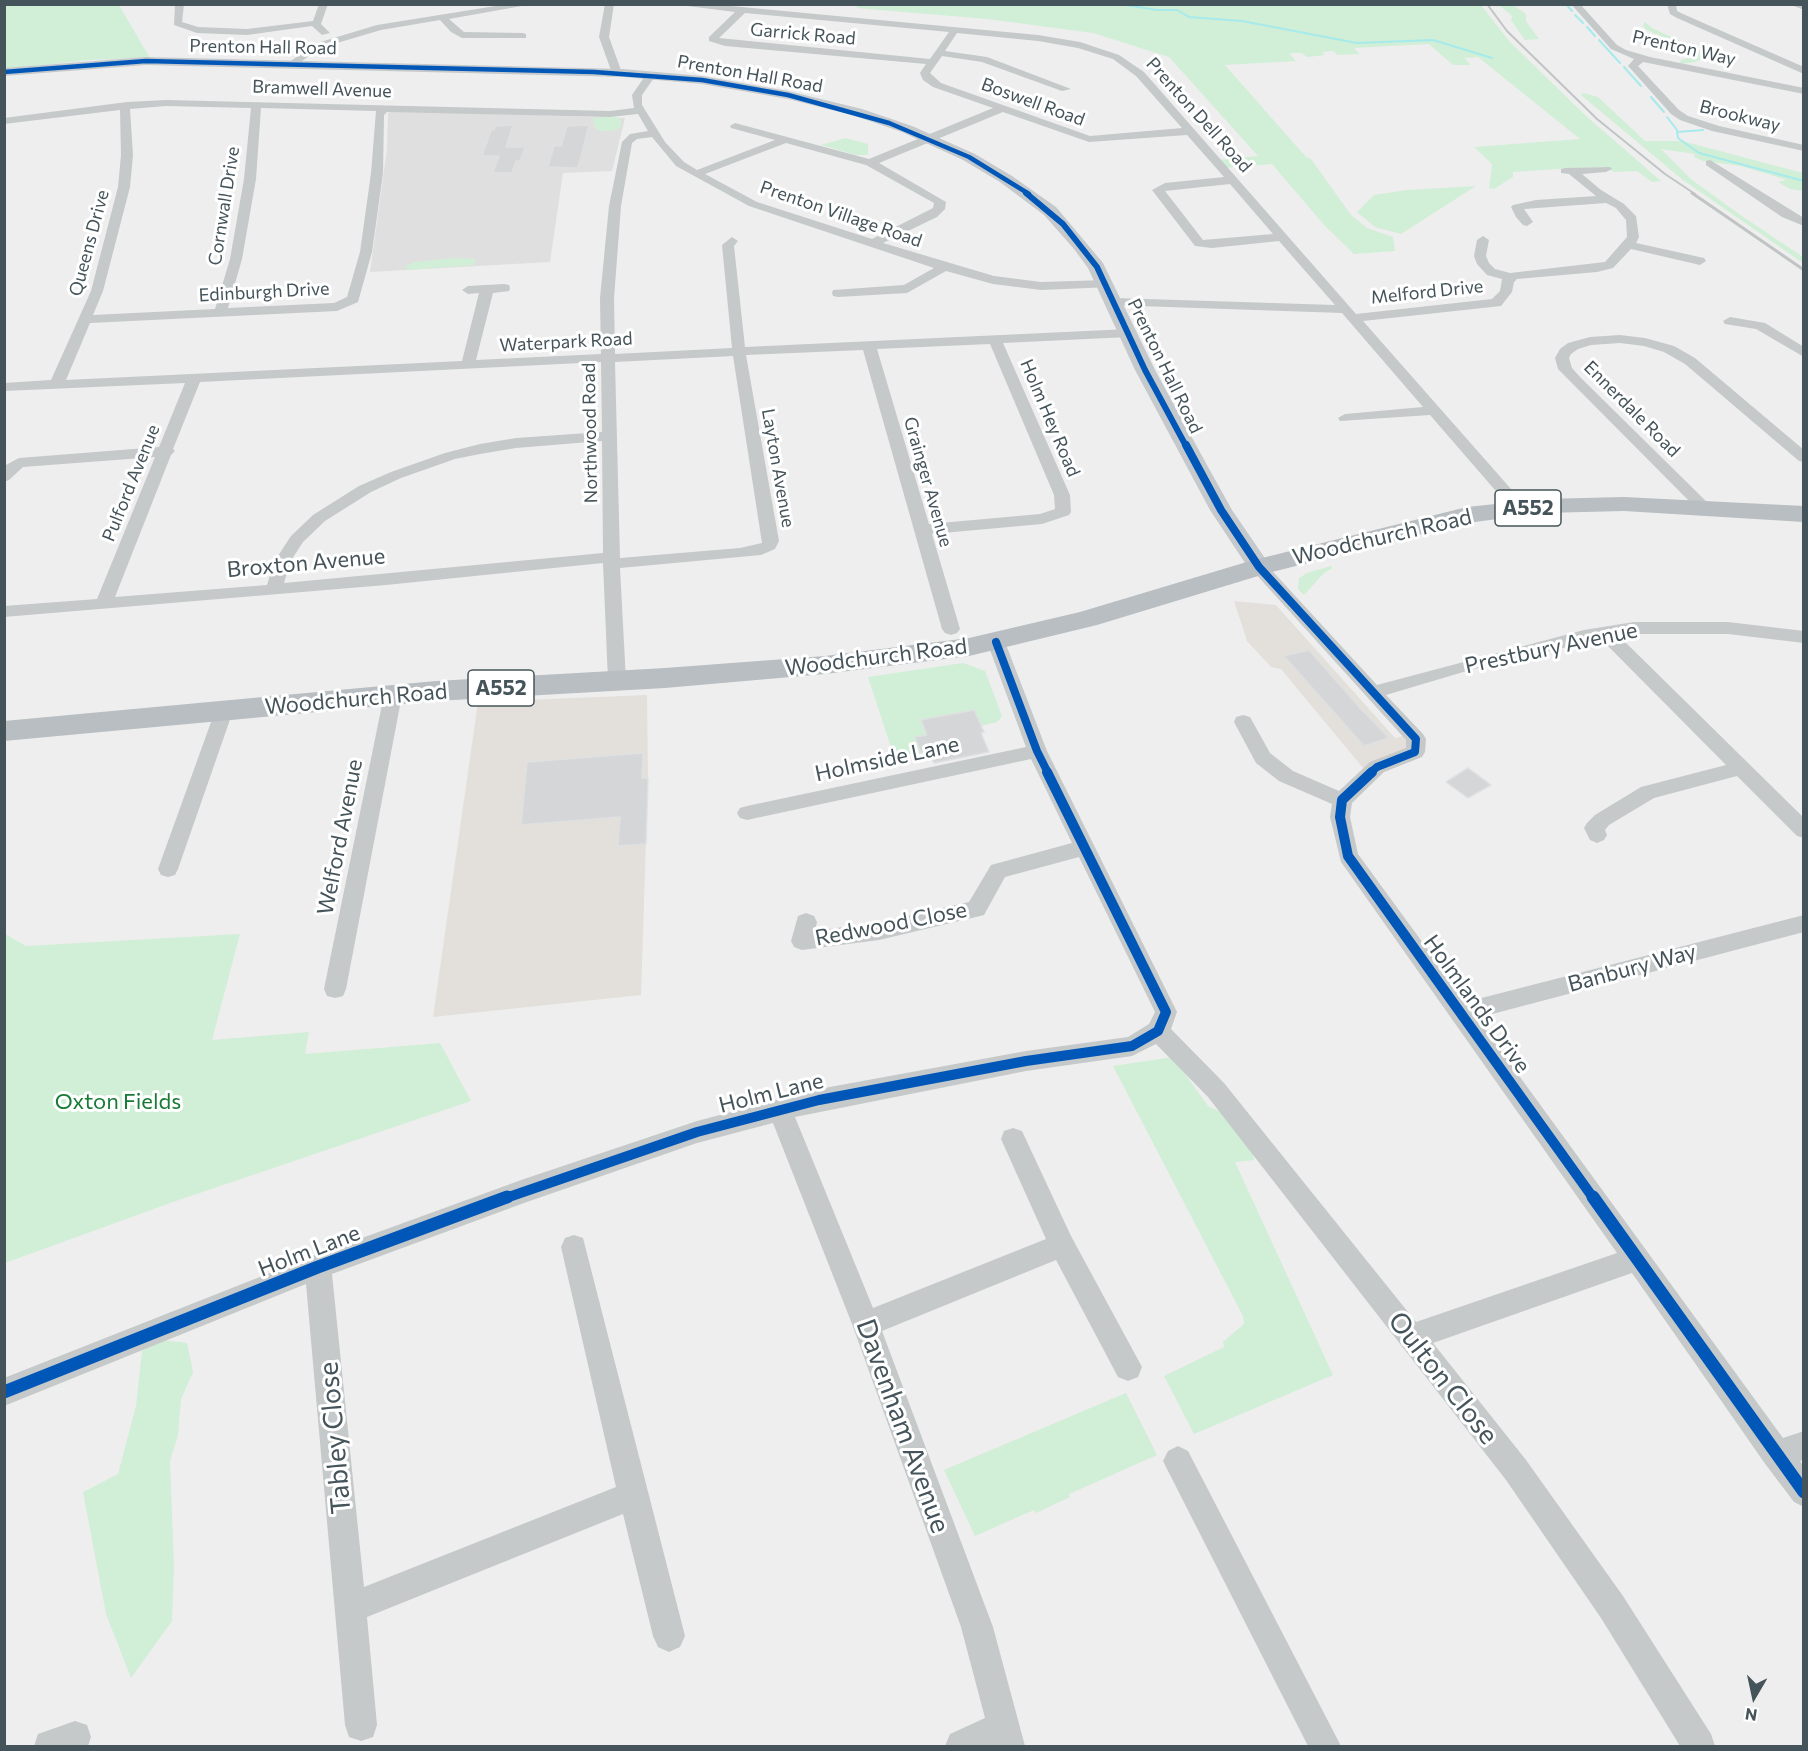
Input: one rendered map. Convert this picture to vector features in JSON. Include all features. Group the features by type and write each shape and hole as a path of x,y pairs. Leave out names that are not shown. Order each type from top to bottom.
{"highway":[{"name":"Woodchurch Road","path":"4,731 393,695 825,665 996,642 1087,619 1259,567 1467,515 1543,506 1613,504 1803,514"}],"street":[{"path":"180,4 177,23 197,30 253,32 317,23"},
{"path":"324,4 317,23 318,29 336,39"},
{"path":"292,64 307,52 336,39 380,27 529,4"},
{"path":"610,4 604,38 617,73"},
{"name":"Prenton Dell Road","path":"676,4 1060,41 1116,57 1140,74 1191,131 1520,509"},
{"name":"Prenton Way","path":"1575,4 1614,47 1643,58 1803,91"},
{"path":"1671,4 1673,12 1680,16 1803,71"},
{"path":"1797,4 1803,7"},
{"name":"Garrick Road","path":"742,11 712,39 725,43 936,58"},
{"path":"442,17 462,35 523,36"},
{"path":"936,58 955,30"},
{"path":"936,58 984,59 1066,89"},
{"name":"Boswell Road","path":"936,58 925,76 930,82 1089,140 1191,131"},
{"name":"Brookway","path":"1643,58 1635,62 1633,66 1675,112 1684,118 1716,129 1803,148"},
{"name":"Prenton Hall Road","path":"4,72 146,61 651,75 702,81 798,98 868,116 929,140 969,157 1006,179 1043,205 1080,245 1097,267 1145,370 1216,501 1259,567"},
{"path":"640,111 637,94 651,75"},
{"name":"Bramwell Avenue","path":"4,121 127,105 259,104 610,114 640,111"},
{"name":"Cornwall Drive","path":"220,313 236,259 250,179 255,110 259,104"},
{"name":"Queens Drive","path":"57,384 97,291 124,187 127,155 125,109 127,105"},
{"name":"Edinburgh Drive","path":"86,319 337,308 353,299 366,252 377,173 379,114 385,108"},
{"path":"870,163 1001,109"},
{"name":"Prenton Village Road","path":"640,111 653,134 680,164 753,204 871,244 993,280 1041,286 1106,284"},
{"path":"735,126 870,163 934,196 941,205 933,214 871,244"},
{"name":"Northwood Road","path":"617,681 611,560 607,298 615,206 627,142 634,136 653,134"},
{"path":"696,174 785,140"},
{"path":"1709,163 1803,223"},
{"path":"1559,171 1606,169"},
{"path":"1573,172 1607,199 1620,206 1632,219 1633,237 1629,245 1700,261"},
{"path":"1233,180 1165,186 1158,190 1199,243 1212,244 1283,237"},
{"path":"1528,222 1520,214 1518,207 1607,199"},
{"name":"Layton Avenue","path":"611,560 740,553 769,546 771,541 739,352 728,245 732,241"},
{"path":"1466,245 1481,244 1483,264 1491,272 1512,278"},
{"name":"Melford Drive","path":"1348,314 1496,303 1506,292 1508,280 1512,278 1524,273 1597,268 1609,265 1629,245"},
{"path":"846,290 907,289 944,267"},
{"path":"468,290 504,288"},
{"path":"468,365 487,289"},
{"path":"1115,302 1348,314"},
{"path":"1730,322 1760,326 1803,353"},
{"name":"Waterpark Road","path":"4,387 1129,333"},
{"name":"Holm Hey Road","path":"921,530 1042,519 1063,512 1062,495 995,340"},
{"name":"Ennerdale Road","path":"1705,508 1565,369 1562,358 1565,352 1573,346 1590,341 1638,341 1680,354 1803,458"},
{"name":"Grainger Avenue","path":"869,346 951,629"},
{"name":"Pulford Avenue","path":"104,603 194,378"},
{"path":"1345,418 1434,410"},
{"path":"274,589 282,562 297,539 319,518 375,484 421,465 480,449 516,443 609,436"},
{"path":"8,472 38,460 166,451"},
{"name":"Broxton Avenue","path":"4,612 611,560"},
{"path":"1240,720 1263,758 1286,776 1342,800 1377,767 1415,752 1416,739 1259,567"},
{"name":"Prestbury Avenue","path":"1373,692 1468,665 1604,632 1634,628 1696,627 1803,637"},
{"path":"1604,632 1803,831"},
{"path":"996,642 1037,751 1166,1012 1158,1031"},
{"name":"Welford Avenue","path":"335,989 393,695"},
{"path":"168,869 224,711"},
{"name":"Holmside Lane","path":"747,813 1037,751"},
{"path":"1592,830 1602,819 1648,792 1741,768"},
{"name":"Holmlands Drive","path":"1342,800 1340,817 1348,856 1803,1492"},
{"name":"Redwood Close","path":"806,922 802,941 879,931 976,909 998,871 1025,861 1084,848"},
{"name":"Banbury Way","path":"1460,1013 1803,923"},
{"name":"Holm Lane","path":"4,1392 318,1267 524,1191 697,1132 819,1100 1014,1063 1132,1046 1158,1031"},
{"name":"Oulton Close","path":"1158,1031 1216,1090 1516,1470 1612,1607 1699,1746"},
{"name":"Davenham Avenue","path":"780,1111 866,1324 977,1627 1006,1737"},
{"path":"1013,1139 1062,1245 1128,1367"},
{"path":"866,1324 1062,1245"},
{"path":"574,1247 669,1636"},
{"path":"1411,1338 1636,1259"},
{"name":"Tabley Close","path":"318,1267 361,1725"},
{"path":"1776,1455 1803,1445"},
{"path":"1178,1461 1324,1746"},
{"path":"351,1608 633,1495"},
{"path":"962,1746 1006,1737"}],"shaded area":[{"path":"392,111 625,118 612,171 563,173 550,262 370,272 387,149 388,113"},
{"path":"1234,601 1276,605 1395,738 1403,736 1410,742 1411,750 1363,768 1281,669 1271,667 1247,641"},
{"path":"647,695 648,778 641,995 433,1017 478,702"}],"green space":[{"path":"860,4 1481,5 1509,41 1586,116 1661,181 1652,182 1637,171 1614,172 1607,167 1574,168 1513,172 1513,177 1494,189 1489,188 1492,164 1474,147 1580,139 1478,57 1464,58 1471,65 1453,65 1429,44 1354,48 1360,54 1337,55 1333,51 1322,52 1325,55 1307,57 1302,53 1289,53 1296,61 1225,65 1306,157 1311,159 1351,215 1367,228 1393,237 1395,251 1354,254 1325,226 1272,164 1224,168 1218,160 1258,156 1169,57 1093,33 987,19 856,8"},
{"path":"4,5 119,5 151,60 145,58 89,60 5,69"},
{"path":"1499,5 1513,5 1526,14 1526,21 1539,39 1525,40 1511,20 1512,16"},
{"path":"1645,22 1652,28 1711,55 1695,62 1680,64 1681,60 1700,54 1645,29 1643,25"},
{"path":"1583,93 1598,97 1645,141 1682,141 1803,173 1803,191 1790,189 1778,182 1787,180 1741,166 1703,161 1694,157 1695,154 1661,149 1692,180 1803,257 1803,263 1683,180 1581,95"},
{"path":"617,117 621,121 621,127 613,131 599,131 594,126 593,118"},
{"path":"845,138 868,144 868,155 856,155 821,145"},
{"path":"1476,186 1401,234 1375,227 1357,212 1374,195 1407,190"},
{"path":"453,258 476,259 474,265 407,270 406,266 415,262"},
{"path":"1331,566 1333,568 1324,573 1304,595 1298,589 1299,578 1307,573"},
{"path":"963,663 985,671 1002,716 997,722 981,726 973,710 921,720 927,735 915,737 921,753 894,756 868,677"},
{"name":"Oxton Fields","path":"5,934 26,946 240,934 212,1040 309,1032 305,1054 440,1043 471,1101 173,1202 5,1263"},
{"path":"1173,1057 1208,1106 1234,1118 1252,1143 1254,1160 1235,1162 1333,1375 1194,1434 1164,1376 1224,1347 1223,1342 1244,1324 1243,1316 1113,1066"},
{"path":"162,1340 187,1343 193,1372 181,1399 178,1435 170,1461 174,1567 172,1621 131,1678 106,1614 83,1492 118,1474 136,1406 142,1351"},
{"path":"1126,1393 1157,1455 1069,1494 1070,1497 1036,1513 1034,1510 975,1536 944,1470"}],"building":[{"path":"513,125 506,147 525,147 520,161 516,161 512,173 493,173 499,156 482,156 491,130 494,130 496,126"},
{"path":"589,125 578,168 548,167 554,146 561,146 567,126"},
{"path":"1309,650 1389,738 1364,746 1284,656"},
{"path":"974,710 984,732 981,733 989,752 934,763 929,751 921,753 915,737 927,735 921,720"},
{"path":"643,753 642,778 648,778 646,844 618,846 620,817 521,825 527,762"},
{"path":"1468,768 1491,785 1468,798 1446,782"}],"waterway":[{"path":"1120,4 1157,10 1177,10 1189,17 1242,21 1357,43 1433,40 1492,58"},
{"path":"1566,4 1572,11"},
{"path":"1575,15 1583,23"},
{"path":"1587,27 1595,36"},
{"path":"1599,40 1620,63"},
{"path":"1624,67 1641,86"},
{"path":"1651,97 1664,112"},
{"path":"1667,117 1677,132"},
{"path":"1677,132 1703,130"},
{"path":"1677,132 1678,138 1699,153 1804,181"}],"railway":[{"path":"1487,4 1507,31 1597,119 1665,174 1695,194"},
{"path":"1692,193 1804,270"}],"cycle path":[{"path":"4,72 146,61 594,72 702,80 788,95 889,123 969,157 1028,194 1063,224 1097,267 1145,370 1221,510 1259,567 1416,739 1415,752 1377,767 1342,800 1340,817 1348,856 1804,1492"},
{"path":"4,1392 318,1267 524,1191 697,1132 819,1100 1026,1061 1132,1046 1158,1031 1166,1012 1037,751 996,642"}]}
